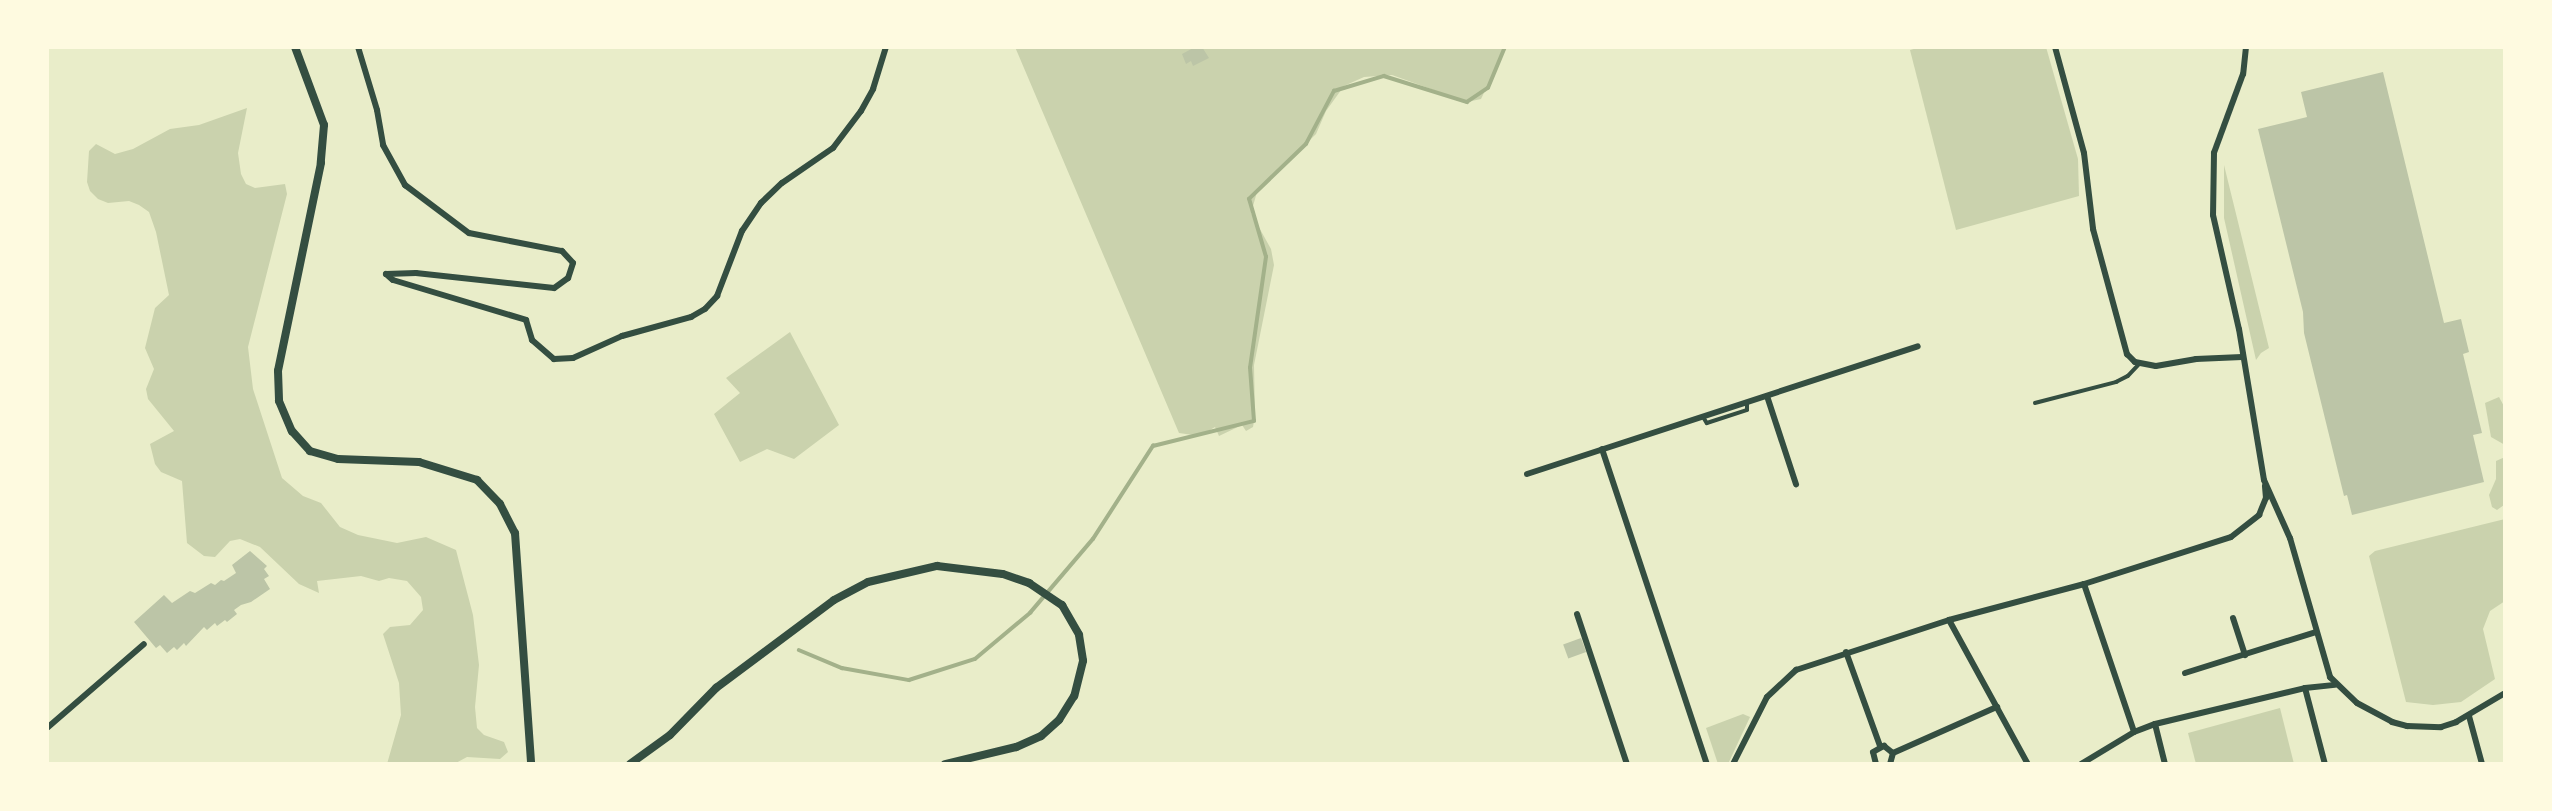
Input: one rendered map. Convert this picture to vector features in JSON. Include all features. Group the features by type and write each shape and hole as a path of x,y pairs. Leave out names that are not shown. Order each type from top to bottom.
{"street":[{"path":"295,47 324,125 321,163 278,371 279,401 292,431 310,451 338,459 419,462 477,480 500,504 515,533 531,764"},
{"path":"358,47 377,110 383,145 405,185 469,233 562,251 573,263 568,278 554,288 416,273 386,274 393,280 526,320 532,340 555,359 573,358 622,336 691,317 705,309 718,296 742,231 761,203 782,183 833,148 861,111 873,89 886,47"},
{"path":"1733,764 1759,710 1774,687 1796,670 1949,620 2084,584 2242,531 2264,507 2264,480 2213,215 2214,153 2243,74 2246,47"},
{"path":"2057,49 2084,153 2093,229 2125,349 2140,364 2156,366 2196,359 2242,357"},
{"path":"1527,474 1917,346"},
{"path":"1767,396 1796,484"},
{"path":"1602,449 1707,764"},
{"path":"2264,480 2290,538 2316,632 2335,685 2366,709 2399,724 2441,726 2469,716 2505,693"},
{"path":"630,764 670,735 716,688 834,600 868,582 897,573 937,566 1003,574 1039,589 1062,606 1079,635 1083,661 1079,686 1059,720 1041,736 1016,747 945,764"},
{"path":"2084,584 2134,732"},
{"path":"1577,614 1627,764"},
{"path":"2234,618 2245,655"},
{"path":"1949,620 2028,764"},
{"path":"2185,673 2316,632"},
{"path":"47,728 144,644"},
{"path":"1846,652 1880,746"},
{"path":"2081,764 2134,732 2155,724 2198,711 2305,688 2335,685"},
{"path":"2305,688 2325,764"},
{"path":"1893,753 1997,707"},
{"path":"2469,716 2482,764"},
{"path":"2155,724 2165,764"},
{"path":"1872,763 1874,752 1880,746 1887,746 1893,753"},
{"path":"1890,764 1893,753"}],"lane":[{"path":"2035,403 2116,382 2128,376 2140,364"}],"green space":[{"path":"1015,47 1506,47 1481,99 1467,102 1392,75 1364,77 1344,86 1326,111 1316,134 1257,192 1251,213 1271,249 1274,265 1254,365 1253,427 1246,431 1242,425 1219,436 1215,427 1200,436 1179,433"},
{"path":"1921,47 2046,47 2078,159 2079,196 1956,230 1910,50"},
{"path":"247,108 238,153 241,174 246,184 255,188 285,184 287,194 248,347 253,389 282,478 303,496 321,503 340,527 358,535 397,543 426,537 456,550 473,615 479,665 475,707 477,728 484,735 504,742 508,752 500,759 467,757 454,764 387,764 401,715 399,683 383,634 390,627 410,625 423,610 421,597 407,581 389,578 379,581 361,576 317,581 319,593 299,584 260,547 240,539 230,541 215,557 204,556 187,543 182,481 161,472 155,464 150,444 174,431 148,399 146,389 154,369 145,348 155,308 169,295 156,232 149,212 139,205 129,201 108,203 98,199 90,191 87,182 89,151 96,144 115,154 133,149 170,129 199,125"},
{"path":"2224,165 2269,348 2256,360 2224,218"},
{"path":"790,332 839,425 794,459 767,449 740,462 714,414 740,393 726,378"},
{"path":"2499,397 2505,408 2505,445 2491,437 2485,403"},
{"path":"2505,457 2504,505 2497,510 2492,507 2489,495 2496,479 2496,461"},
{"path":"2505,519 2505,601 2490,611 2483,629 2495,679 2461,702 2433,705 2406,702 2369,556 2375,551"},
{"path":"2280,708 2294,764 2196,764 2188,733"},
{"path":"1743,714 1750,717 1728,764 1718,764 1706,728"}],"building":[{"path":"1195,47 1202,47 1209,58 1193,66 1191,61 1186,64 1182,54"},
{"path":"2383,72 2444,323 2461,319 2469,352 2463,354 2482,433 2473,435 2484,482 2352,515 2347,495 2344,496 2304,333 2303,312 2258,129 2307,117 2301,92"},
{"path":"250,551 267,566 264,569 269,576 264,579 270,589 234,610 237,614 227,622 225,620 217,626 215,623 207,630 204,627 186,646 184,643 177,650 174,647 167,653 160,645 156,648 134,622 164,595 172,603 190,591 195,593 211,583 215,585 221,580 224,581 236,573 232,565"},
{"path":"1581,638 1586,652 1568,659 1563,644"}],"waterway":[{"path":"799,650 842,668 909,680 975,659 1030,613 1093,539 1153,446 1254,421 1250,368 1266,257 1249,199 1306,144 1334,91 1384,76 1467,102 1488,88 1505,47"}]}
